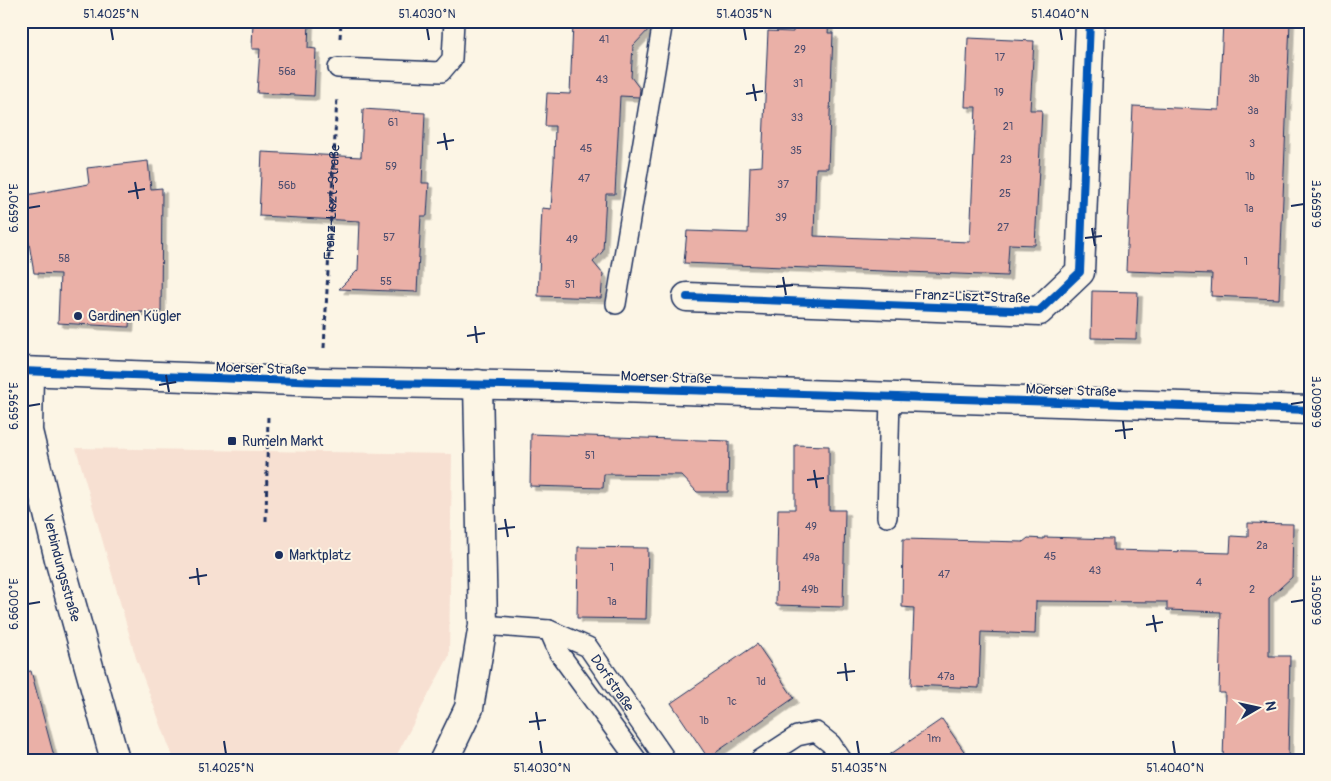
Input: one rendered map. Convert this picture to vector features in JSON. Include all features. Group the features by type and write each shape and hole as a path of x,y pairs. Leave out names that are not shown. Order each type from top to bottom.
{"street":[{"name":"Franz-Liszt-Straße","path":"687,297 1039,311 1080,272 1090,21"},
{"name":"Moerser Straße","path":"25,372 1310,410"},
{"name":"Verbindungsstraße","path":"25,372 28,431 59,559 115,760"},
{"path":"444,760 469,708 483,625 478,384"}],"lane":[{"path":"338,68 441,72 452,59 454,21"},
{"path":"616,304 663,21"},
{"path":"887,517 890,397"},
{"name":"Dorfstraße","path":"483,625 549,630 588,647 666,760"},
{"path":"549,630 559,653 637,760"},
{"path":"760,760 797,736 816,732 831,744 842,760"}],"path":[{"path":"266,520 267,443"}],"shaded area":[{"name":"Marktplatz","path":"76,448 452,454 449,656 394,760 174,760 136,658"}],"building":[{"path":"253,21 309,21 308,48 316,49 314,96 257,93 260,49 252,49"},
{"path":"794,21 829,21 828,33 833,33 828,168 816,168 814,236 970,242 976,107 965,107 968,38 1034,41 1030,110 1042,110 1035,245 1009,244 1007,276 684,263 687,231 748,233 750,167 762,166 768,31 793,32"},
{"path":"1223,21 1290,21 1279,299 1211,296 1212,274 1126,271 1133,106 1219,110"},
{"path":"573,24 651,27 633,46 631,77 640,89 639,97 620,96 615,194 606,194 603,251 593,262 603,274 601,298 538,296 542,208 551,209 554,162 555,126 545,126 547,93 570,94"},
{"path":"363,109 425,113 422,183 429,183 427,216 421,216 417,292 339,289 358,270 360,221 259,216 262,152 361,157"},
{"path":"148,161 151,189 162,188 161,312 130,312 129,327 58,323 60,274 34,273 21,196 89,184 87,168"},
{"path":"1092,291 1138,292 1136,339 1091,338"},
{"path":"531,434 729,441 728,492 697,492 681,475 604,474 603,488 530,486"},
{"path":"795,445 829,446 829,510 845,510 843,607 776,605 778,509 795,509"},
{"path":"1248,523 1293,524 1292,577 1269,598 1269,656 1290,656 1288,760 1223,760 1225,693 1219,693 1221,612 1167,610 1167,602 1036,601 1035,634 981,632 979,688 911,685 914,608 902,607 903,539 1023,542 1028,538 1044,539 1044,537 1113,539 1113,550 1230,553 1231,536 1248,537"},
{"path":"578,547 648,548 646,619 577,618"},
{"path":"757,644 794,698 708,758 671,703"},
{"path":"31,671 55,760 21,760 21,672"},
{"path":"942,719 970,760 882,760"}],"cycle path":[{"path":"687,297 1039,311 1080,272 1090,21"},
{"path":"21,371 323,382 554,386 1310,410"}],"place":[{"name":"Gardinen Kügler","path":"78,316"},
{"name":"Rumeln Markt","path":"232,441"},
{"name":"Marktplatz","path":"279,555"}]}
